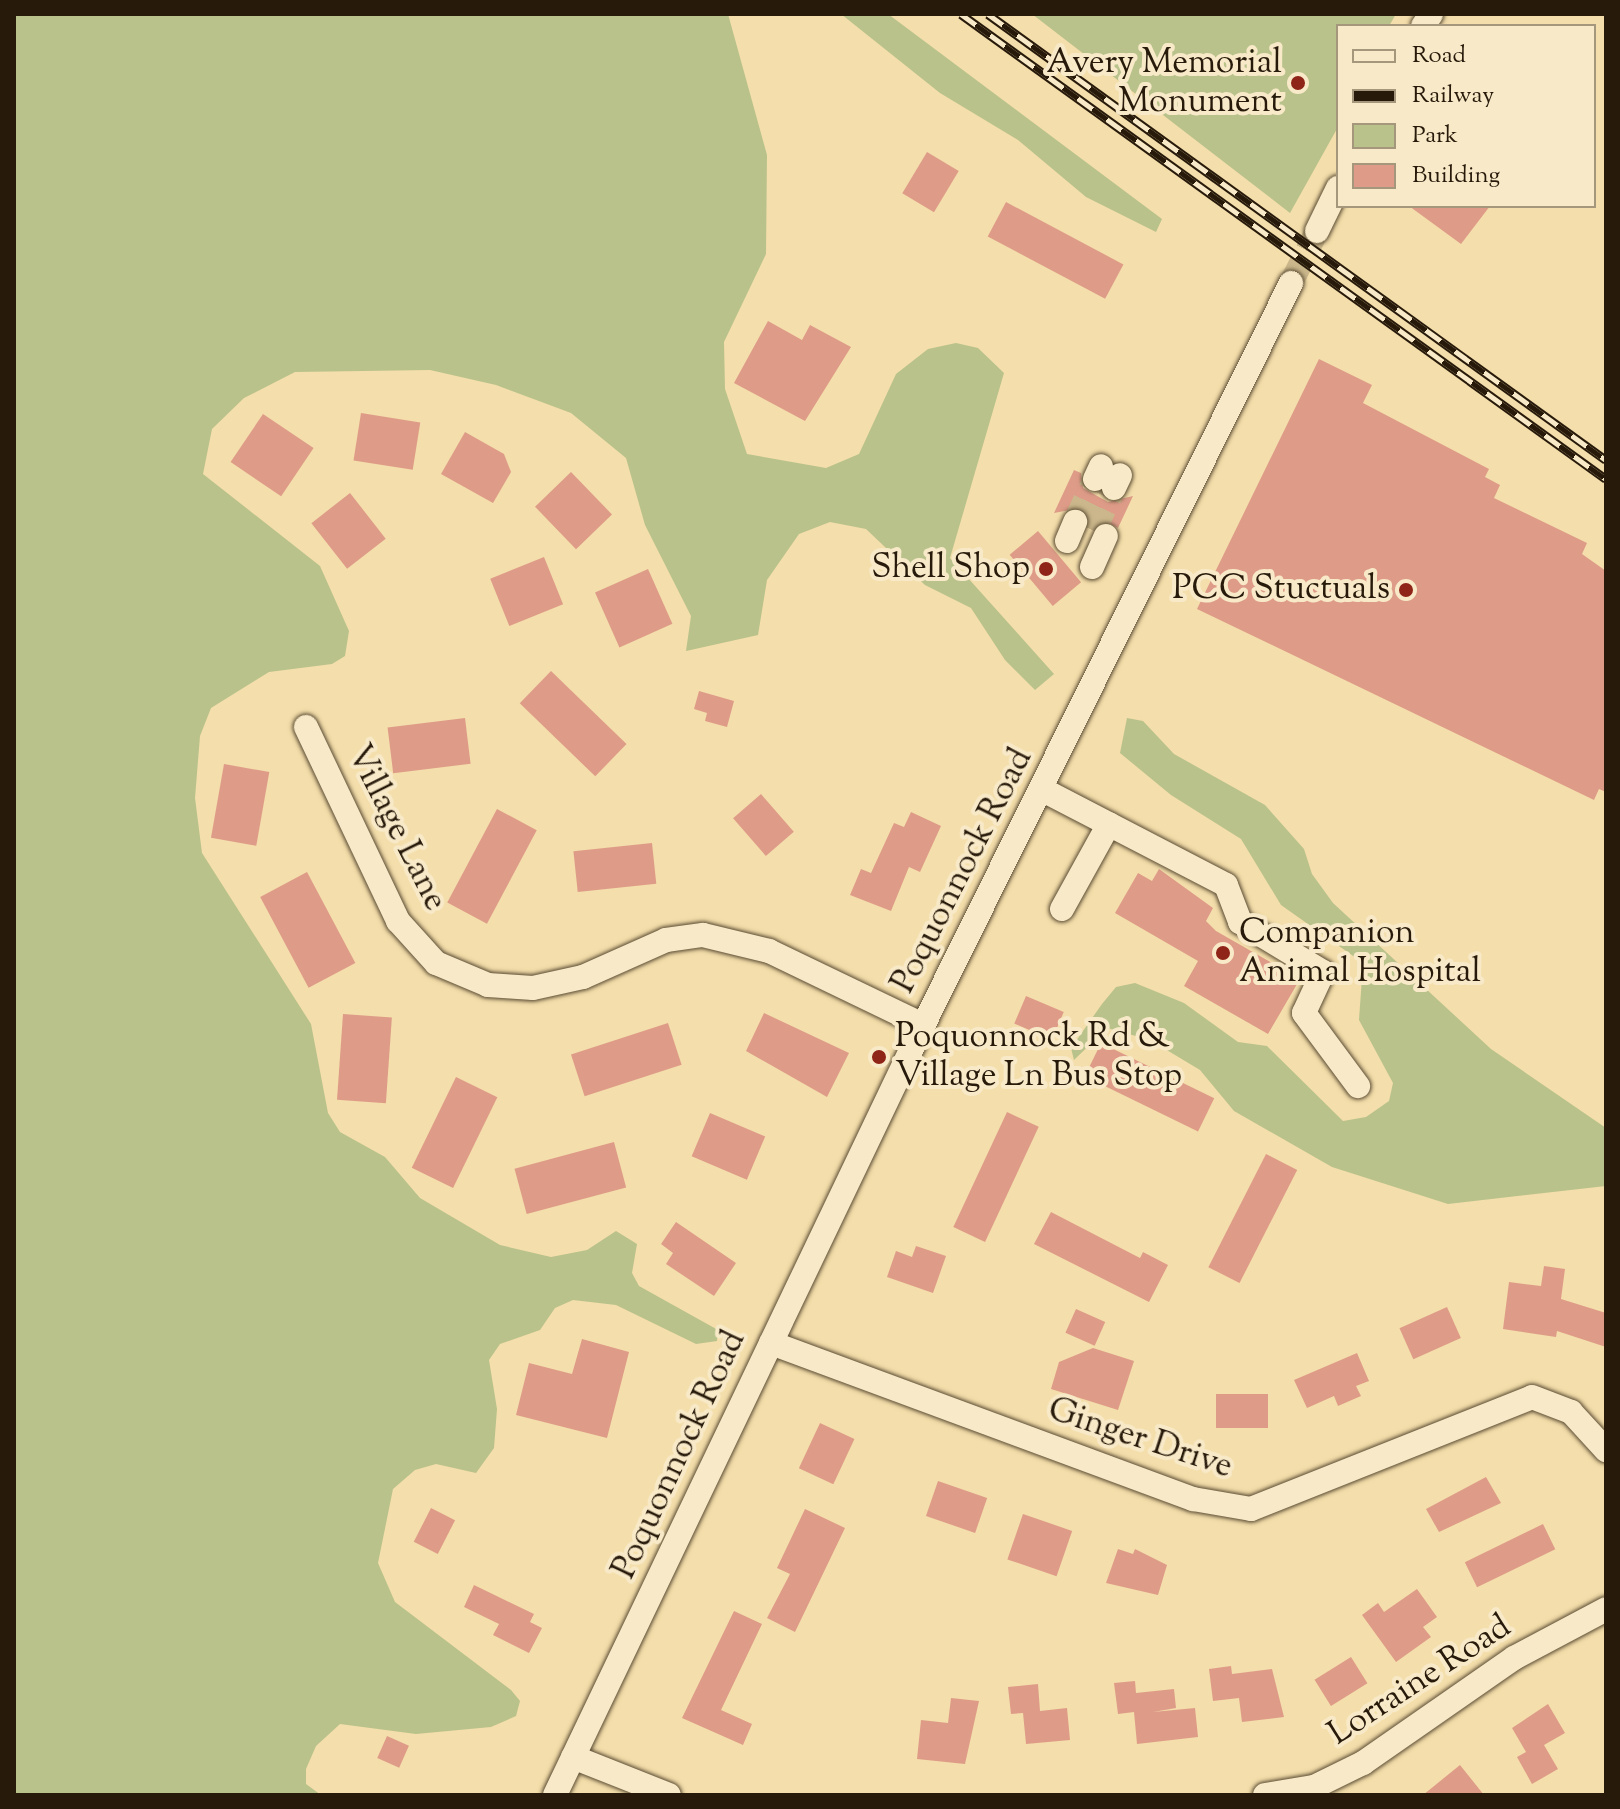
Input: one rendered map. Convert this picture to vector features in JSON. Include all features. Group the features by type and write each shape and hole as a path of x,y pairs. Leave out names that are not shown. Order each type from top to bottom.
{"street":[{"path":"1317,231 1336,192"},
{"name":"Poquonnock Road","path":"555,1795 923,1025 1043,790 1291,283"},
{"name":"Village Lane","path":"306,727 398,921 436,963 488,985 533,988 583,977 666,940 703,935 769,951 923,1025"},
{"path":"1043,790 1226,885 1240,922 1323,972 1304,1013 1358,1086"},
{"path":"1062,909 1109,824"},
{"name":"Ginger Drive","path":"771,1343 1193,1499 1251,1509 1532,1397 1571,1412 1606,1450"},
{"name":"Lorraine Road","path":"1265,1795 1314,1787 1363,1763 1514,1658 1606,1609"},
{"path":"573,1757 669,1795"}],"green space":[{"path":"14,14 728,14 767,155 766,254 724,342 725,389 747,454 826,468 859,454 896,374 928,349 956,343 978,348 1004,373 950,558 1054,674 1035,690 1005,660 971,608 925,585 866,529 830,522 799,534 767,580 758,635 686,651 691,616 645,525 626,458 571,413 496,385 430,370 295,372 244,398 212,429 203,474 320,566 349,631 345,656 332,664 269,672 211,708 200,736 195,798 202,853 311,1024 328,1113 340,1132 385,1157 420,1198 500,1245 551,1257 587,1250 616,1231 637,1244 632,1273 639,1286 718,1330 717,1341 696,1344 616,1305 573,1300 555,1308 540,1330 500,1344 489,1360 497,1409 494,1448 476,1473 436,1464 415,1470 393,1489 378,1563 395,1602 511,1690 520,1701 516,1716 491,1727 416,1734 340,1724 316,1746 306,1769 306,1784 321,1795 14,1795"},
{"path":"841,14 888,14 1162,219 1156,232 1086,197 1018,140 940,93"},
{"path":"1032,14 1396,14 1390,24 1336,24 1336,131 1290,213"},
{"path":"1127,718 1143,721 1174,754 1265,805 1304,849 1312,874 1333,903 1491,1049 1606,1128 1606,1186 1448,1204 1332,1167 1234,1111 1200,1070 1150,1040 1107,1028 1074,1060 1071,1048 1102,1004 1116,987 1135,983 1184,1003 1238,1042 1267,1046 1343,1121 1366,1117 1389,1101 1393,1083 1359,1020 1363,963 1281,905 1241,839 1171,795 1120,753"}],"building":[{"path":"927,152 959,171 934,212 902,193"},
{"path":"1006,202 1123,264 1105,299 988,236"},
{"path":"1412,208 1488,208 1461,244"},
{"path":"768,321 802,340 810,325 851,347 805,421 734,383"},
{"name":"PCC Stuctuals","path":"1319,359 1372,385 1363,403 1489,469 1485,477 1500,485 1494,498 1587,543 1582,554 1606,571 1606,792 1599,789 1594,800 1197,609"},
{"path":"361,413 420,422 413,470 353,460"},
{"path":"263,414 314,448 281,496 231,462"},
{"path":"465,432 504,454 511,472 493,503 441,474"},
{"path":"1074,470 1081,473 1083,488 1108,502 1133,496 1118,528 1105,521 1089,528 1080,508 1054,513"},
{"path":"571,472 612,514 576,549 535,507"},
{"path":"350,493 386,539 347,569 311,523"},
{"name":"Shell Shop","path":"1038,531 1081,582 1053,606 1010,555"},
{"path":"544,557 563,604 509,626 490,579"},
{"path":"648,569 672,624 619,647 595,593"},
{"path":"551,671 627,744 595,776 520,703"},
{"path":"699,691 734,701 727,727 705,721 707,713 694,709"},
{"path":"465,718 471,764 393,773 388,728"},
{"path":"224,764 269,772 256,846 211,838"},
{"path":"761,794 794,832 766,856 733,818"},
{"path":"497,809 537,830 487,924 447,903"},
{"path":"911,812 941,826 920,872 909,867 891,911 850,895 861,869 871,873 894,823 904,827"},
{"path":"652,843 656,884 578,892 573,851"},
{"name":"Companion Animal Hospital","path":"1159,869 1213,908 1206,921 1216,931 1300,979 1268,1034 1184,986 1198,961 1115,913 1138,873 1152,881"},
{"path":"307,872 355,963 309,988 260,897"},
{"path":"1026,996 1064,1012 1052,1040 1014,1024"},
{"path":"764,1013 849,1053 827,1097 746,1051"},
{"path":"343,1014 392,1017 386,1103 337,1100"},
{"path":"668,1023 682,1065 585,1096 571,1055"},
{"path":"1101,1043 1214,1098 1198,1131 1085,1076"},
{"path":"456,1077 497,1097 453,1188 412,1168"},
{"path":"1007,1112 1039,1127 985,1242 953,1227"},
{"path":"710,1113 765,1136 747,1180 692,1156"},
{"path":"614,1142 626,1187 527,1214 515,1169"},
{"path":"1266,1154 1297,1170 1240,1283 1208,1267"},
{"path":"1051,1212 1140,1258 1143,1252 1168,1265 1149,1302 1034,1244"},
{"path":"676,1222 736,1263 714,1296 666,1264 673,1253 661,1244"},
{"path":"916,1246 946,1256 933,1293 887,1277 896,1251 912,1257"},
{"path":"1544,1266 1565,1269 1561,1299 1606,1313 1606,1347 1557,1331 1556,1337 1503,1329 1509,1282 1541,1286"},
{"path":"1447,1307 1461,1338 1413,1359 1399,1328"},
{"path":"1076,1309 1105,1322 1095,1346 1065,1333"},
{"path":"582,1339 629,1352 607,1438 516,1415 529,1363 572,1374"},
{"path":"1093,1348 1134,1361 1118,1410 1051,1389 1059,1362"},
{"path":"1357,1353 1369,1381 1356,1386 1361,1396 1338,1406 1334,1396 1307,1408 1294,1380"},
{"path":"1216,1394 1268,1394 1268,1428 1216,1428"},
{"path":"820,1423 854,1439 833,1484 799,1468"},
{"path":"1486,1477 1501,1503 1439,1532 1426,1509"},
{"path":"938,1481 987,1498 975,1533 926,1516"},
{"path":"431,1508 455,1520 438,1554 414,1542"},
{"path":"805,1509 845,1528 795,1632 767,1618 790,1574 777,1568"},
{"path":"1023,1514 1072,1531 1057,1576 1007,1559"},
{"path":"1543,1524 1555,1549 1477,1587 1465,1562"},
{"path":"1118,1549 1133,1554 1135,1549 1167,1565 1158,1595 1106,1583"},
{"path":"474,1585 534,1614 530,1622 542,1628 529,1653 493,1635 499,1624 464,1607"},
{"path":"1417,1589 1437,1617 1423,1627 1431,1637 1396,1662 1362,1615 1378,1603 1384,1612"},
{"path":"734,1611 762,1624 721,1710 752,1724 743,1745 682,1718"},
{"path":"1351,1657 1367,1683 1331,1706 1315,1680"},
{"path":"1231,1666 1232,1674 1272,1669 1284,1717 1242,1722 1239,1698 1213,1701 1209,1669"},
{"path":"1135,1681 1136,1693 1174,1689 1176,1708 1153,1712 1195,1708 1198,1737 1137,1744 1134,1712 1118,1714 1114,1683"},
{"path":"1038,1684 1040,1711 1067,1708 1070,1740 1026,1744 1023,1713 1011,1714 1008,1687"},
{"path":"951,1698 979,1701 965,1764 917,1759 921,1720 948,1723"},
{"path":"1548,1704 1565,1733 1544,1745 1558,1769 1532,1784 1517,1757 1526,1752 1512,1728"},
{"path":"387,1736 409,1746 399,1768 377,1758"},
{"path":"1460,1765 1484,1795 1423,1795"}],"tunnel":[{"path":"1291,283 1317,231"},
{"path":"1075,522 1095,479"},
{"path":"1094,531 1114,488"}],"railway":[{"path":"961,14 1606,479"},
{"path":"988,14 1606,460"}],"place":[{"name":"Avery Memorial Monument","path":"1298,83"},
{"name":"Shell Shop","path":"1046,569"},
{"name":"PCC Stuctuals","path":"1406,590"},
{"name":"Companion Animal Hospital","path":"1223,953"},
{"name":"Poquonnock Rd & Village Ln Bus Stop","path":"879,1057"}]}
